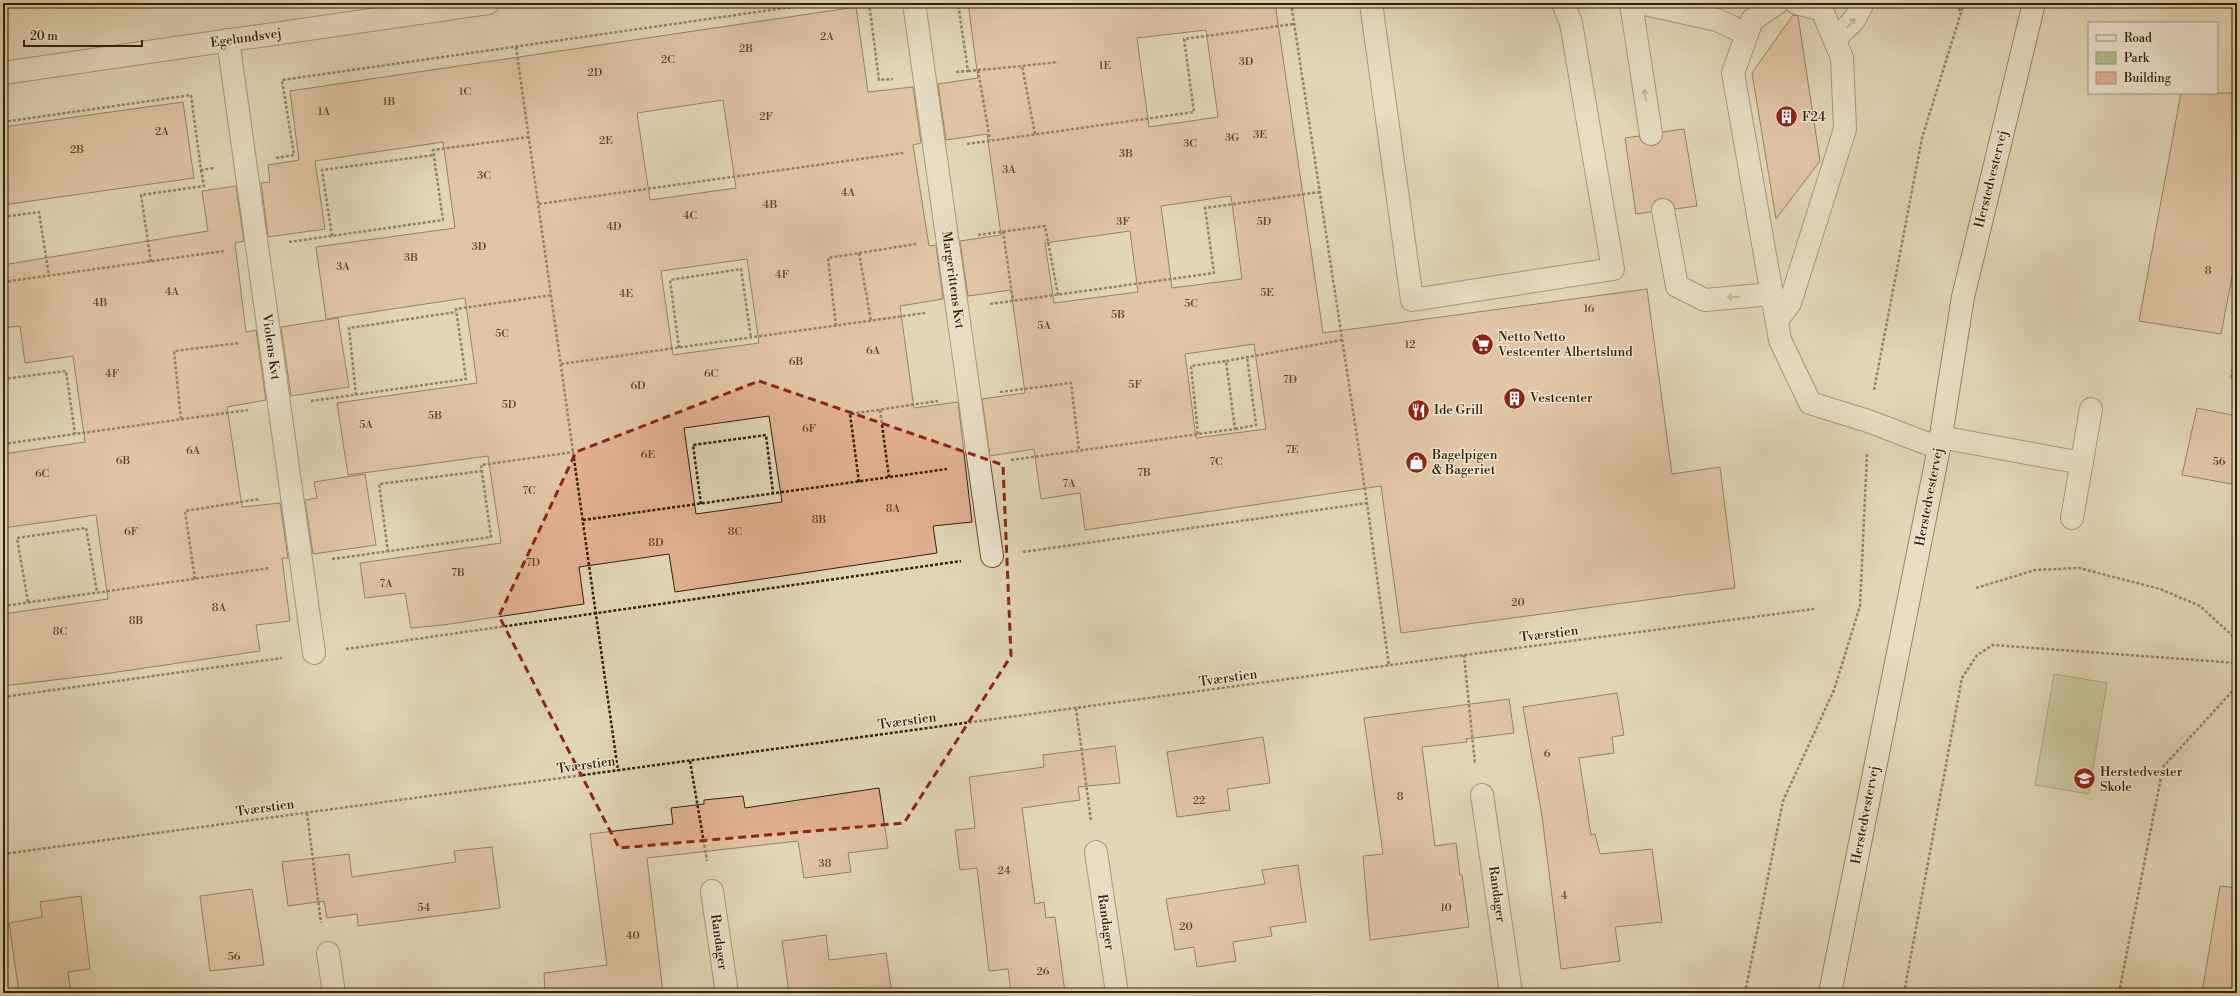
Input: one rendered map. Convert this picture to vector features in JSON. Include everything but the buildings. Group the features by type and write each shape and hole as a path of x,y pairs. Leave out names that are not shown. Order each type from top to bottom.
{"street":[{"name":"Egelundsvej","path":"3,74 488,3"},
{"name":"Margerittens Kvt","path":"914,3 992,556"},
{"path":"1371,3 1412,300 1613,269 1573,13 1563,3"},
{"path":"1631,3 1652,134"},
{"path":"1640,3 1717,20 1747,34"},
{"path":"1777,3 1752,20 1733,73 1780,340 1810,403 1940,442 2082,463"},
{"path":"1777,320 1790,303 1845,129 1842,58 1835,39 1822,10 1796,3"},
{"path":"1835,39 1854,20 1864,3"},
{"name":"Herstedvestervej","path":"1830,993 1940,442 1963,297 2034,3"},
{"name":"Violens Kvt","path":"228,40 314,653"},
{"path":"1663,210 1677,286 1705,300 1772,294"},
{"path":"2072,518 2091,409"},
{"name":"Randager","path":"1482,795 1511,993"},
{"name":"Randager","path":"1096,852 1117,993"},
{"name":"Randager","path":"712,890 727,993"},
{"path":"328,953 334,993"}],"path":[{"path":"201,170 294,155 282,80 820,3"},
{"path":"1291,3 1367,503 1389,666"},
{"path":"1950,3 1961,11"},
{"path":"1746,993 1782,801 1834,690 1860,606 1868,421 1922,138 1964,3"},
{"path":"516,47 618,771"},
{"path":"968,71 1058,62"},
{"path":"1022,66 1034,134"},
{"path":"978,70 990,140"},
{"path":"3,122 191,95 204,186 141,195 151,262"},
{"path":"332,236 322,170 434,155"},
{"path":"3,217 39,212 49,276"},
{"path":"836,326 828,258 859,252 1003,231 1045,226 1058,295"},
{"path":"1003,231 1013,301"},
{"path":"859,252 871,321"},
{"path":"679,348 670,280 741,269 750,338"},
{"path":"356,395 349,328 456,312"},
{"path":"181,419 174,351 270,340"},
{"path":"2237,345 2231,379 2237,380"},
{"path":"1234,429 1256,425 1247,357"},
{"path":"1198,434 1191,366 1226,361"},
{"path":"3,379 66,371 75,434"},
{"path":"859,482 850,414 970,396 1071,383 1079,450"},
{"path":"880,410 889,477"},
{"path":"3,422 6,444"},
{"path":"701,504 694,445 766,435 773,494"},
{"path":"388,552 379,484 482,471"},
{"path":"195,579 185,510 292,494"},
{"path":"3,697 1367,503"},
{"path":"28,602 17,538 86,528 97,592"},
{"path":"1976,588 2035,570 2079,568 2160,589 2200,606 2237,640"},
{"name":"Tværstien","path":"3,854 1464,655 1814,610"},
{"path":"1904,993 1962,678 1977,655 1992,646 2237,663"},
{"path":"1464,655 1476,771 1482,795"},
{"path":"2119,993 2163,767 2237,686"},
{"path":"1076,708 1096,852"},
{"path":"690,761 712,890"},
{"path":"307,813 322,936 328,953"}],"highlighted area":[{"path":"759,381 1003,465 1011,656 904,823 619,848 499,616 576,452"}],"green space":[{"path":"2054,674 2107,683 2089,794 2035,785"}],"place":[{"name":"F24","path":"1786,117"},
{"name":"Netto Netto Vestcenter Albertslund","path":"1483,344"},
{"name":"Vestcenter","path":"1515,398"},
{"name":"Ide Grill","path":"1419,410"},
{"name":"Bagelpigen & Bageriet","path":"1417,462"},
{"name":"Herstedvester Skole","path":"2084,779"}]}
